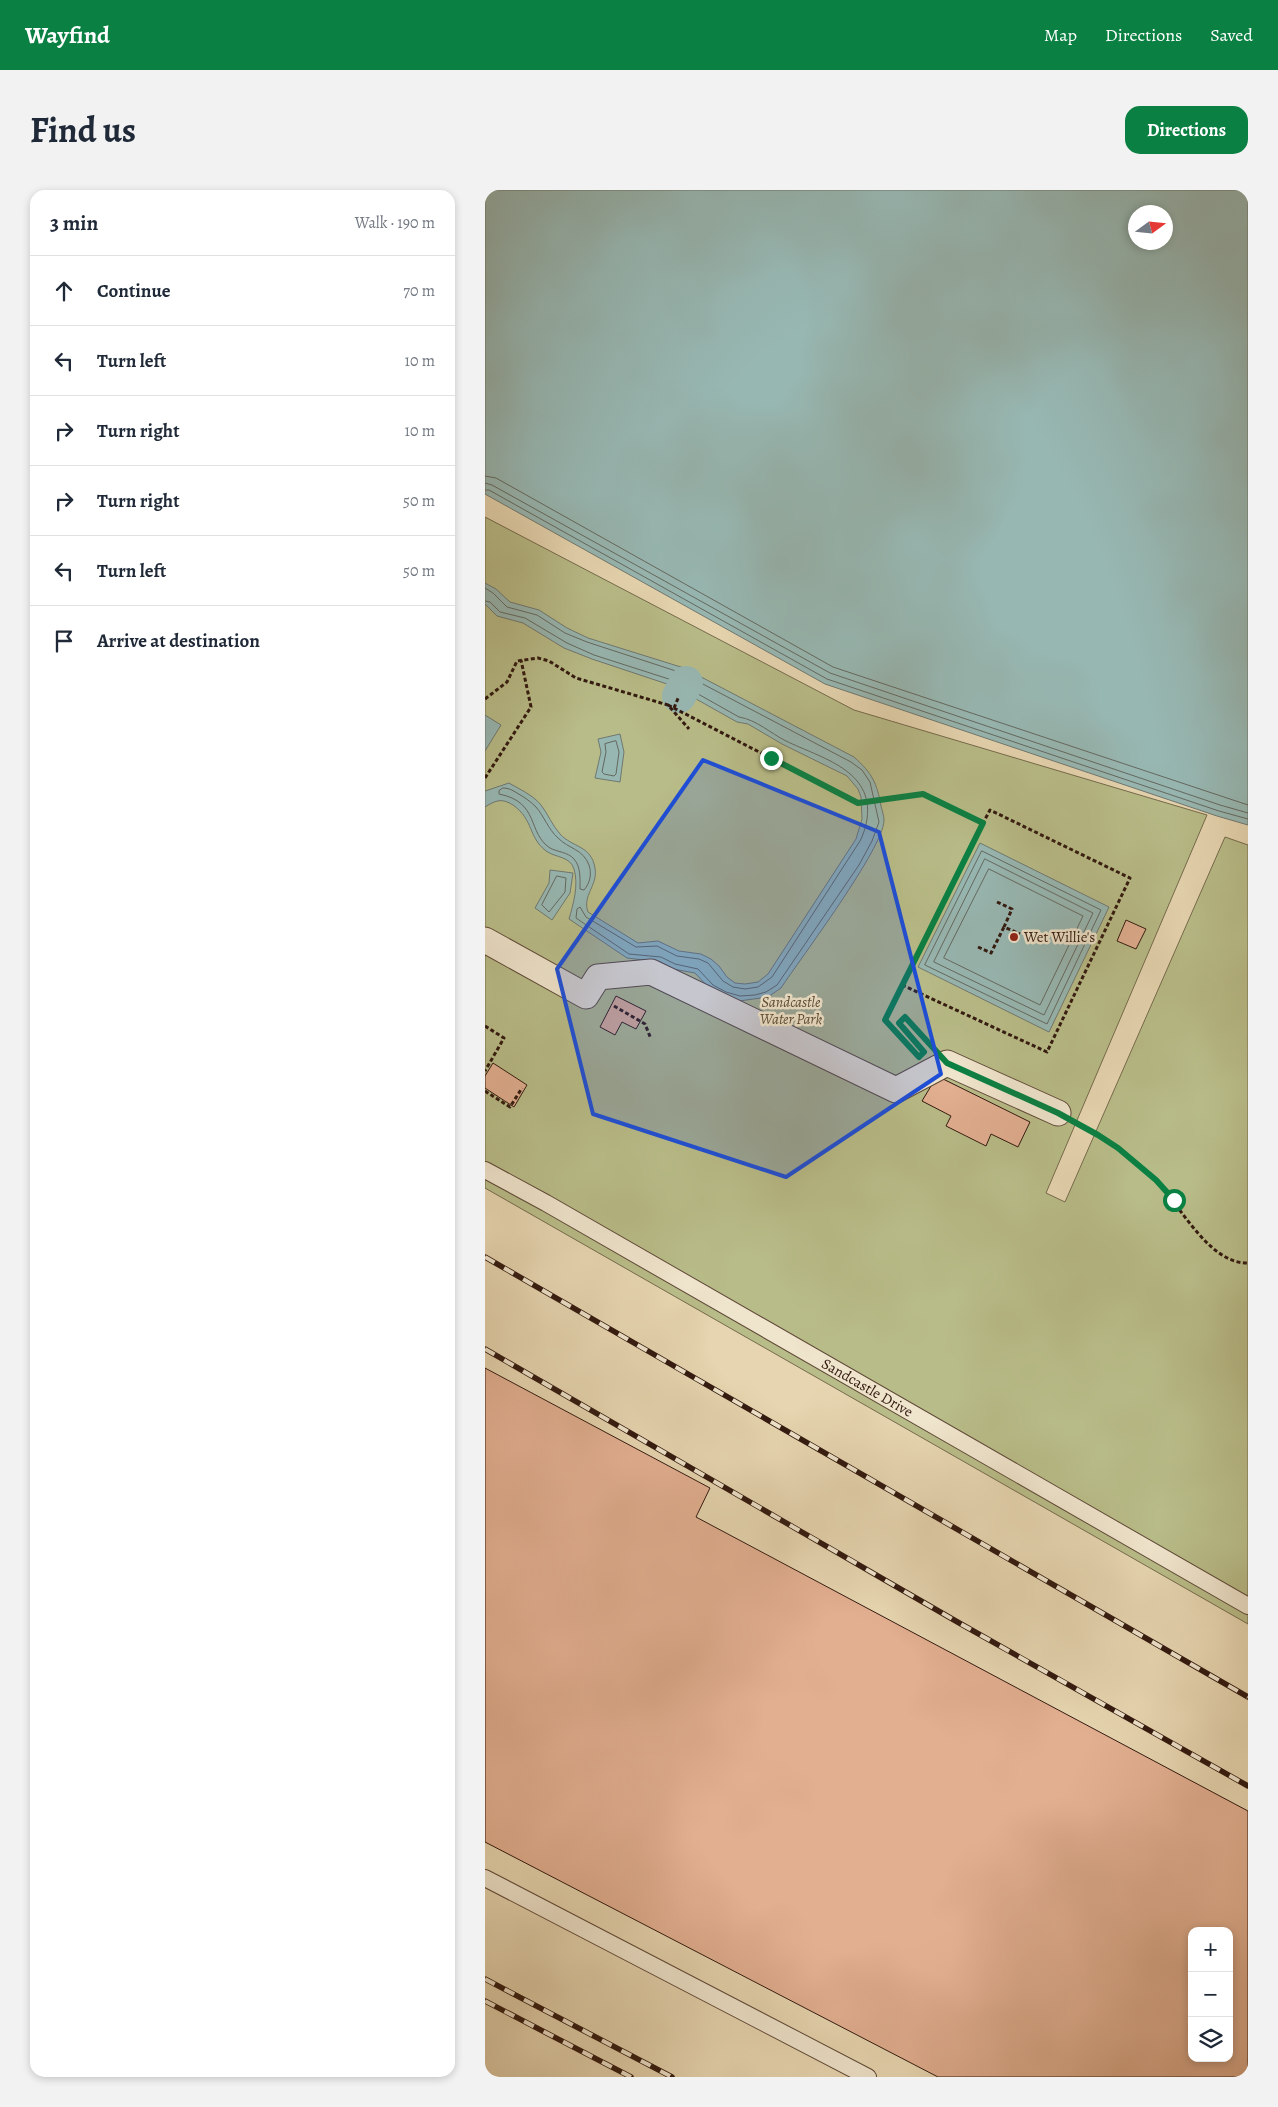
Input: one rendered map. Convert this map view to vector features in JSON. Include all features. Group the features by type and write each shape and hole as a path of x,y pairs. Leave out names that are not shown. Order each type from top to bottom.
{"street":[{"path":"485,940 586,996 598,977 651,972 896,1090 947,1063 1058,1113"}],"lane":[{"name":"Sandcastle Drive","path":"485,1170 546,1203 1248,1606"},
{"path":"485,1878 868,2077"}],"path":[{"path":"485,698 503,687 514,665 521,660 538,658 549,661 576,678 668,705 858,803 923,794 983,823"},
{"path":"485,778 531,707 521,660"},
{"path":"674,708 679,696"},
{"path":"668,705 689,729"},
{"path":"902,985 1047,1052 1130,878 990,810 983,823 902,985 885,1020 913,1051"},
{"path":"978,947 991,953 1012,909 997,902"},
{"path":"1004,927 1020,934"},
{"path":"586,996 612,1004 645,1024 651,1039"},
{"path":"924,1052 899,1023 905,1017 947,1063"},
{"path":"485,1026 505,1038 485,1071"},
{"path":"485,1091 510,1107 522,1088"},
{"path":"1058,1113 1118,1148 1148,1174 1174,1200 1196,1231 1219,1254 1242,1263 1248,1263"}],"highlighted area":[{"path":"703,760 879,832 941,1074 786,1177 593,1114 557,969"}],"green space":[{"name":"Sandcastle Water Park","path":"485,517 854,710 1207,815 1046,1193 1065,1202 1225,837 1248,845 1248,1624 485,1188"}],"water":[{"path":"485,190 1248,190 1248,825 825,684 485,494"},
{"path":"485,583 496,589 510,602 539,610 567,628 588,638 684,668 854,757 869,773 878,791 884,817 880,834 871,854 856,878 781,988 768,997 739,1001 710,989 695,973 673,969 660,962 627,958 569,919 576,888 572,865 566,859 546,851 540,846 528,822 513,805 506,801 499,801 485,807 485,791 509,783 526,792 541,805 565,839 590,855 595,868 595,874 587,900 588,912 638,943 658,941 679,951 701,954 711,959 735,983 745,984 758,982 768,974 856,839 862,819 861,797 858,789 847,776 782,744 748,724 737,722 673,686 564,648 523,623 497,616 485,604"},
{"path":"485,715 501,725 485,751"},
{"path":"620,734 624,752 620,782 595,778 601,752 598,739"},
{"name":"Wet Willie's","path":"980,843 1109,907 1049,1032 918,967"},
{"path":"550,870 573,873 570,893 552,920 535,908 549,883"}],"building":[{"path":"1126,920 1146,929 1136,949 1117,941"},
{"path":"616,996 646,1011 636,1029 622,1022 615,1035 600,1027"},
{"path":"493,1063 527,1085 514,1107 485,1088 485,1076"},
{"path":"937,1076 1030,1122 1018,1147 991,1134 986,1146 946,1126 951,1116 922,1101"},
{"path":"485,1368 710,1488 696,1517 1248,1811 1248,2077 938,2077 485,1842"}],"waterway":[{"path":"679,696 686,683"}],"railway":[{"path":"485,1257 1248,1697"},
{"path":"485,1349 961,1624 1248,1786"},
{"path":"485,1979 672,2077"},
{"path":"485,2001 631,2077"}],"place":[{"name":"Wet Willie's","path":"1014,937"}],"route":[{"path":"771,758 858,803 923,794 983,823 885,1020 919,1057 924,1052 899,1023 905,1017 947,1063 1058,1113 1098,1135 1118,1148 1156,1180 1174,1200"}]}
